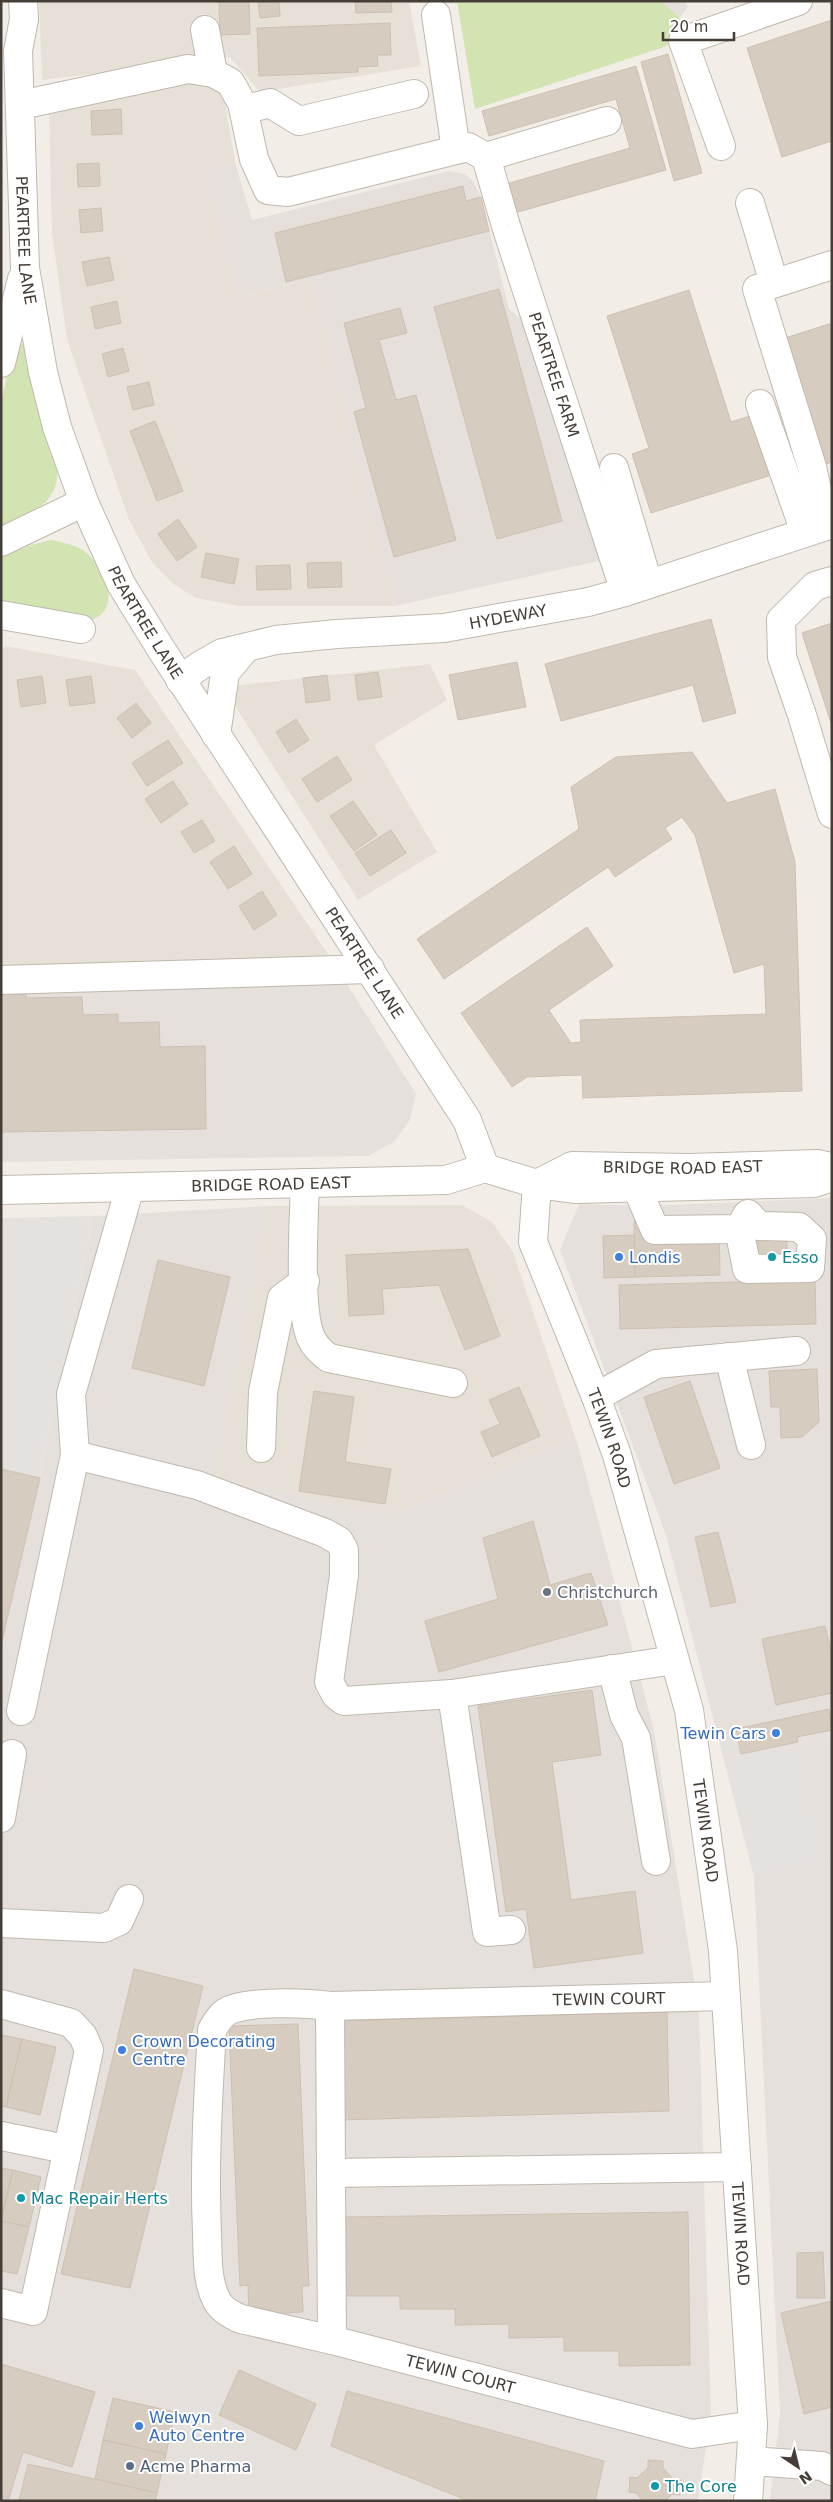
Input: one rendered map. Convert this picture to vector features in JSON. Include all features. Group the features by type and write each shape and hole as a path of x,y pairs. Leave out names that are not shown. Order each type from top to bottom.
{"street":[{"name":"PEARTREE LANE","path":"23,1 24,20 18,51 21,106 12,157 25,268 42,372 57,427 84,502 121,584 180,680 467,1120 485,1168"},
{"path":"721,146 683,40 798,1"},
{"path":"436,15 456,150"},
{"path":"205,30 213,73"},
{"path":"21,106 188,69 213,73 230,82 244,110 254,159 268,190 288,192 468,147 486,157 607,121"},
{"path":"244,110 270,103 299,121 414,94"},
{"name":"PEARTREE FARM","path":"486,157 506,226 636,587"},
{"path":"750,203 774,283"},
{"path":"821,527 812,467 756,289 832,265"},
{"path":"1,363 25,268"},
{"path":"760,404 821,527"},
{"path":"614,468 636,587"},
{"path":"1,542 84,502"},
{"name":"HYDEWAY","path":"180,680 222,653 276,640 444,628 588,602 821,527"},
{"path":"832,581 815,586 780,620 782,656 802,714 832,814"},
{"path":"1,616 81,629"},
{"path":"216,735 224,673 245,649"},
{"path":"1,980 370,969"},
{"name":"BRIDGE ROAD EAST","path":"537,1184 572,1166 689,1168 817,1164 832,1167"},
{"name":"BRIDGE ROAD EAST","path":"1,1190 446,1180 485,1168 537,1184 577,1189 814,1183 832,1177"},
{"path":"305,1183 304,1281 307,1324 311,1338 319,1350 329,1358 453,1383"},
{"name":"TEWIN ROAD","path":"537,1184 533,1242 596,1397 617,1456 689,1710 722,1951 726,1996 754,2425 748,2501"},
{"path":"637,1188 655,1230 743,1221 755,1201 770,1184"},
{"path":"21,1711 75,1455 71,1394 130,1187"},
{"path":"261,1448 263,1392 282,1298 304,1281"},
{"path":"596,1397 656,1364 796,1351"},
{"path":"728,1357 751,1445"},
{"path":"75,1455 196,1485 325,1533 339,1541 344,1550 344,1575 329,1682 336,1695 344,1701 452,1694 674,1660"},
{"path":"612,1669 624,1715 636,1738 656,1861"},
{"path":"452,1694 487,1932 511,1930"},
{"path":"1,1818 12,1754"},
{"path":"1,1923 104,1928 119,1921 129,1900"},
{"name":"TEWIN COURT","path":"726,1996 330,2006 305,2003 236,2008 218,2020 212,2030 205,2180 208,2269 212,2288 218,2303 232,2315 241,2319 332,2340 692,2434 754,2425"},
{"path":"1,2004 71,2023 83,2036 89,2050 66,2149 34,2311 1,2303"},
{"path":"330,2006 332,2340"},
{"path":"1,2136 66,2149"},
{"path":"331,2174 737,2167"},
{"path":"751,2461 822,2466 832,2471"}],"shaded area":[{"path":"39,1 409,1 421,66 260,92 230,57 42,80"},
{"path":"409,1 457,1 457,4 410,3"},
{"path":"661,1 684,1 688,7 680,18"},
{"path":"189,78 213,80 224,98 235,162 204,173 236,298 309,279 395,606 240,606 196,598 173,584 152,562 129,520 67,339 52,233 49,112"},
{"path":"1,114 3,186 1,231"},
{"path":"235,162 252,220 449,171 465,174 473,181 481,197 509,309 533,329 603,560 395,606 309,279 235,298 204,173"},
{"path":"5,646 135,670 332,960 1,972 1,649"},
{"path":"430,664 447,700 374,745 437,852 358,900 223,687"},
{"path":"332,960 416,1094 410,1120 394,1142 368,1156 1,1162 1,972"},
{"path":"832,1198 832,2501 770,2501 780,2414 754,1877 666,1535 560,1250 579,1204 645,1206"},
{"path":"462,1205 492,1222 513,1252 575,1437 389,1515 216,1478 269,1206"},
{"path":"269,1206 216,1478 389,1515 575,1437 579,1449 654,1730 699,2011 711,2415 698,2501 1,2501 1,1645 40,1478 93,1216"},
{"path":"93,1216 40,1478 1,1469 1,1218"},
{"path":"736,1729 742,1754 798,1742 797,1737 832,1730 832,1737 801,1756 825,1860 754,1877 718,1733"}],"green space":[{"path":"457,1 661,1 680,18 667,46 475,109"},
{"path":"19,342 25,347 57,464 57,478 49,498 42,505 1,527 1,403 14,346"},
{"path":"51,540 70,544 81,549 96,563 102,574 107,584 109,595 107,606 102,614 92,620 74,621 1,608 1,557 31,545"}],"building":[{"path":"219,1 249,1 250,34 220,35"},
{"path":"258,1 279,1 280,16 260,18"},
{"path":"355,1 391,1 392,12 356,13"},
{"path":"832,20 832,141 782,157 747,48"},
{"path":"390,23 391,55 377,55 378,66 358,67 358,72 259,76 257,28"},
{"path":"668,54 702,173 674,181 641,62"},
{"path":"636,66 666,170 511,214 503,185 630,148 616,99 489,136 482,111"},
{"path":"121,109 122,134 92,135 91,111"},
{"path":"99,163 100,186 78,187 77,164"},
{"path":"463,186 466,201 481,197 489,231 286,282 275,233"},
{"path":"101,208 103,231 81,233 79,210"},
{"path":"109,257 114,280 87,286 82,262"},
{"path":"499,289 562,521 497,539 434,307"},
{"path":"689,290 731,422 763,412 781,472 651,513 632,454 649,448 607,316"},
{"path":"117,301 121,323 95,329 91,307"},
{"path":"400,308 407,333 379,340 396,400 416,395 456,540 394,557 354,412 366,408 344,323"},
{"path":"832,323 832,462 826,464 785,338"},
{"path":"123,348 129,371 108,377 102,354"},
{"path":"149,382 154,405 133,410 127,387"},
{"path":"155,421 183,491 157,501 130,431"},
{"path":"178,519 197,547 177,561 158,534"},
{"path":"206,553 239,559 234,584 201,577"},
{"path":"341,562 342,587 308,588 307,563"},
{"path":"290,565 291,589 257,590 256,566"},
{"path":"711,619 736,713 703,722 693,685 561,721 545,664"},
{"path":"832,623 832,726 802,633"},
{"path":"517,662 526,707 458,720 449,675"},
{"path":"378,672 382,697 358,700 355,675"},
{"path":"327,675 330,700 306,703 303,678"},
{"path":"42,676 46,703 21,707 17,680"},
{"path":"91,676 95,703 70,706 66,680"},
{"path":"136,703 151,723 132,738 117,718"},
{"path":"296,719 309,740 289,753 276,732"},
{"path":"168,740 183,763 147,786 132,763"},
{"path":"692,752 727,803 775,789 795,862 802,1091 583,1098 582,1075 527,1077 512,1087 461,1013 587,927 613,966 549,1010 571,1043 581,1042 580,1020 766,1014 764,964 734,973 695,835 682,817 665,828 672,839 615,877 608,867 444,979 417,939 579,829 571,787 616,757"},
{"path":"337,756 352,780 317,802 302,779"},
{"path":"173,781 188,804 161,823 145,799"},
{"path":"353,801 377,835 354,851 330,816"},
{"path":"202,820 215,841 194,853 181,832"},
{"path":"391,830 406,853 370,876 355,853"},
{"path":"234,846 252,874 228,889 210,862"},
{"path":"262,891 277,915 254,930 239,906"},
{"path":"1,994 26,994 26,998 82,997 83,1015 118,1014 118,1023 159,1022 160,1047 205,1046 206,1129 1,1132"},
{"path":"719,1220 720,1275 635,1277 634,1221"},
{"name":"Esso","path":"786,1231 788,1260 757,1277 752,1233"},
{"name":"Londis","path":"634,1235 635,1277 604,1278 603,1236"},
{"path":"468,1249 500,1336 465,1350 439,1285 382,1289 384,1314 349,1316 346,1255"},
{"path":"158,1260 230,1277 204,1386 132,1368"},
{"path":"815,1280 816,1324 620,1329 619,1285"},
{"path":"817,1369 819,1422 802,1437 781,1438 780,1407 771,1407 769,1371"},
{"path":"690,1381 720,1468 674,1484 644,1397"},
{"path":"519,1387 540,1436 492,1457 481,1432 500,1424 489,1400"},
{"path":"314,1391 354,1397 345,1462 391,1469 385,1504 299,1491"},
{"path":"1,1469 40,1478 1,1645"},
{"name":"Christchurch","path":"533,1521 550,1585 591,1573 608,1625 439,1672 425,1621 498,1599 483,1538"},
{"path":"718,1532 736,1602 711,1607 695,1537"},
{"path":"825,1626 832,1655 832,1693 776,1705 762,1639"},
{"path":"592,1690 601,1755 552,1762 571,1900 635,1891 643,1953 534,1968 526,1909 506,1912 478,1706"},
{"name":"Tewin Cars","path":"829,1709 832,1730 797,1737 798,1742 741,1754 736,1729"},
{"path":"134,1969 203,1986 130,2288 61,2274"},
{"path":"667,2012 669,2111 339,2120 337,2021"},
{"path":"298,2024 309,2286 302,2286 303,2312 249,2315 248,2285 240,2286 229,2026"},
{"path":"1,2035 22,2039 6,2107 1,2106"},
{"path":"22,2039 56,2047 40,2115 6,2107"},
{"path":"1,2168 13,2170 1,2219"},
{"name":"Mac Repair Herts","path":"13,2170 41,2177 29,2227 1,2221"},
{"path":"688,2212 690,2365 619,2366 619,2351 564,2351 564,2337 509,2338 509,2324 455,2325 455,2309 400,2309 400,2296 345,2296 344,2217"},
{"path":"1,2221 29,2227 17,2274 1,2271"},
{"path":"823,2252 825,2298 797,2298 797,2253"},
{"path":"832,2301 832,2407 804,2414 781,2313"},
{"path":"1,2364 95,2392 72,2467 23,2452 8,2501 1,2501"},
{"path":"239,2370 316,2404 296,2450 219,2415"},
{"path":"347,2391 604,2461 595,2501 469,2501 331,2446"},
{"name":"Welwyn Auto Centre","path":"113,2398 175,2412 166,2454 103,2440"},
{"name":"Acme Pharma","path":"103,2440 166,2454 157,2493 95,2479"},
{"name":"The Core","path":"648,2460 663,2461 663,2468 673,2479 681,2480 680,2495 672,2494 665,2501 643,2501 636,2493 629,2492 630,2477 637,2478 648,2468"},
{"path":"28,2464 157,2493 155,2501 19,2501"}],"place":[{"name":"Londis","path":"619,1257"},
{"name":"Esso","path":"772,1257"},
{"name":"Christchurch","path":"547,1592"},
{"name":"Tewin Cars","path":"776,1733"},
{"name":"Crown Decorating Centre","path":"122,2050"},
{"name":"Mac Repair Herts","path":"21,2198"},
{"name":"Welwyn Auto Centre","path":"139,2426"},
{"name":"Acme Pharma","path":"130,2466"},
{"name":"The Core","path":"655,2486"}]}
